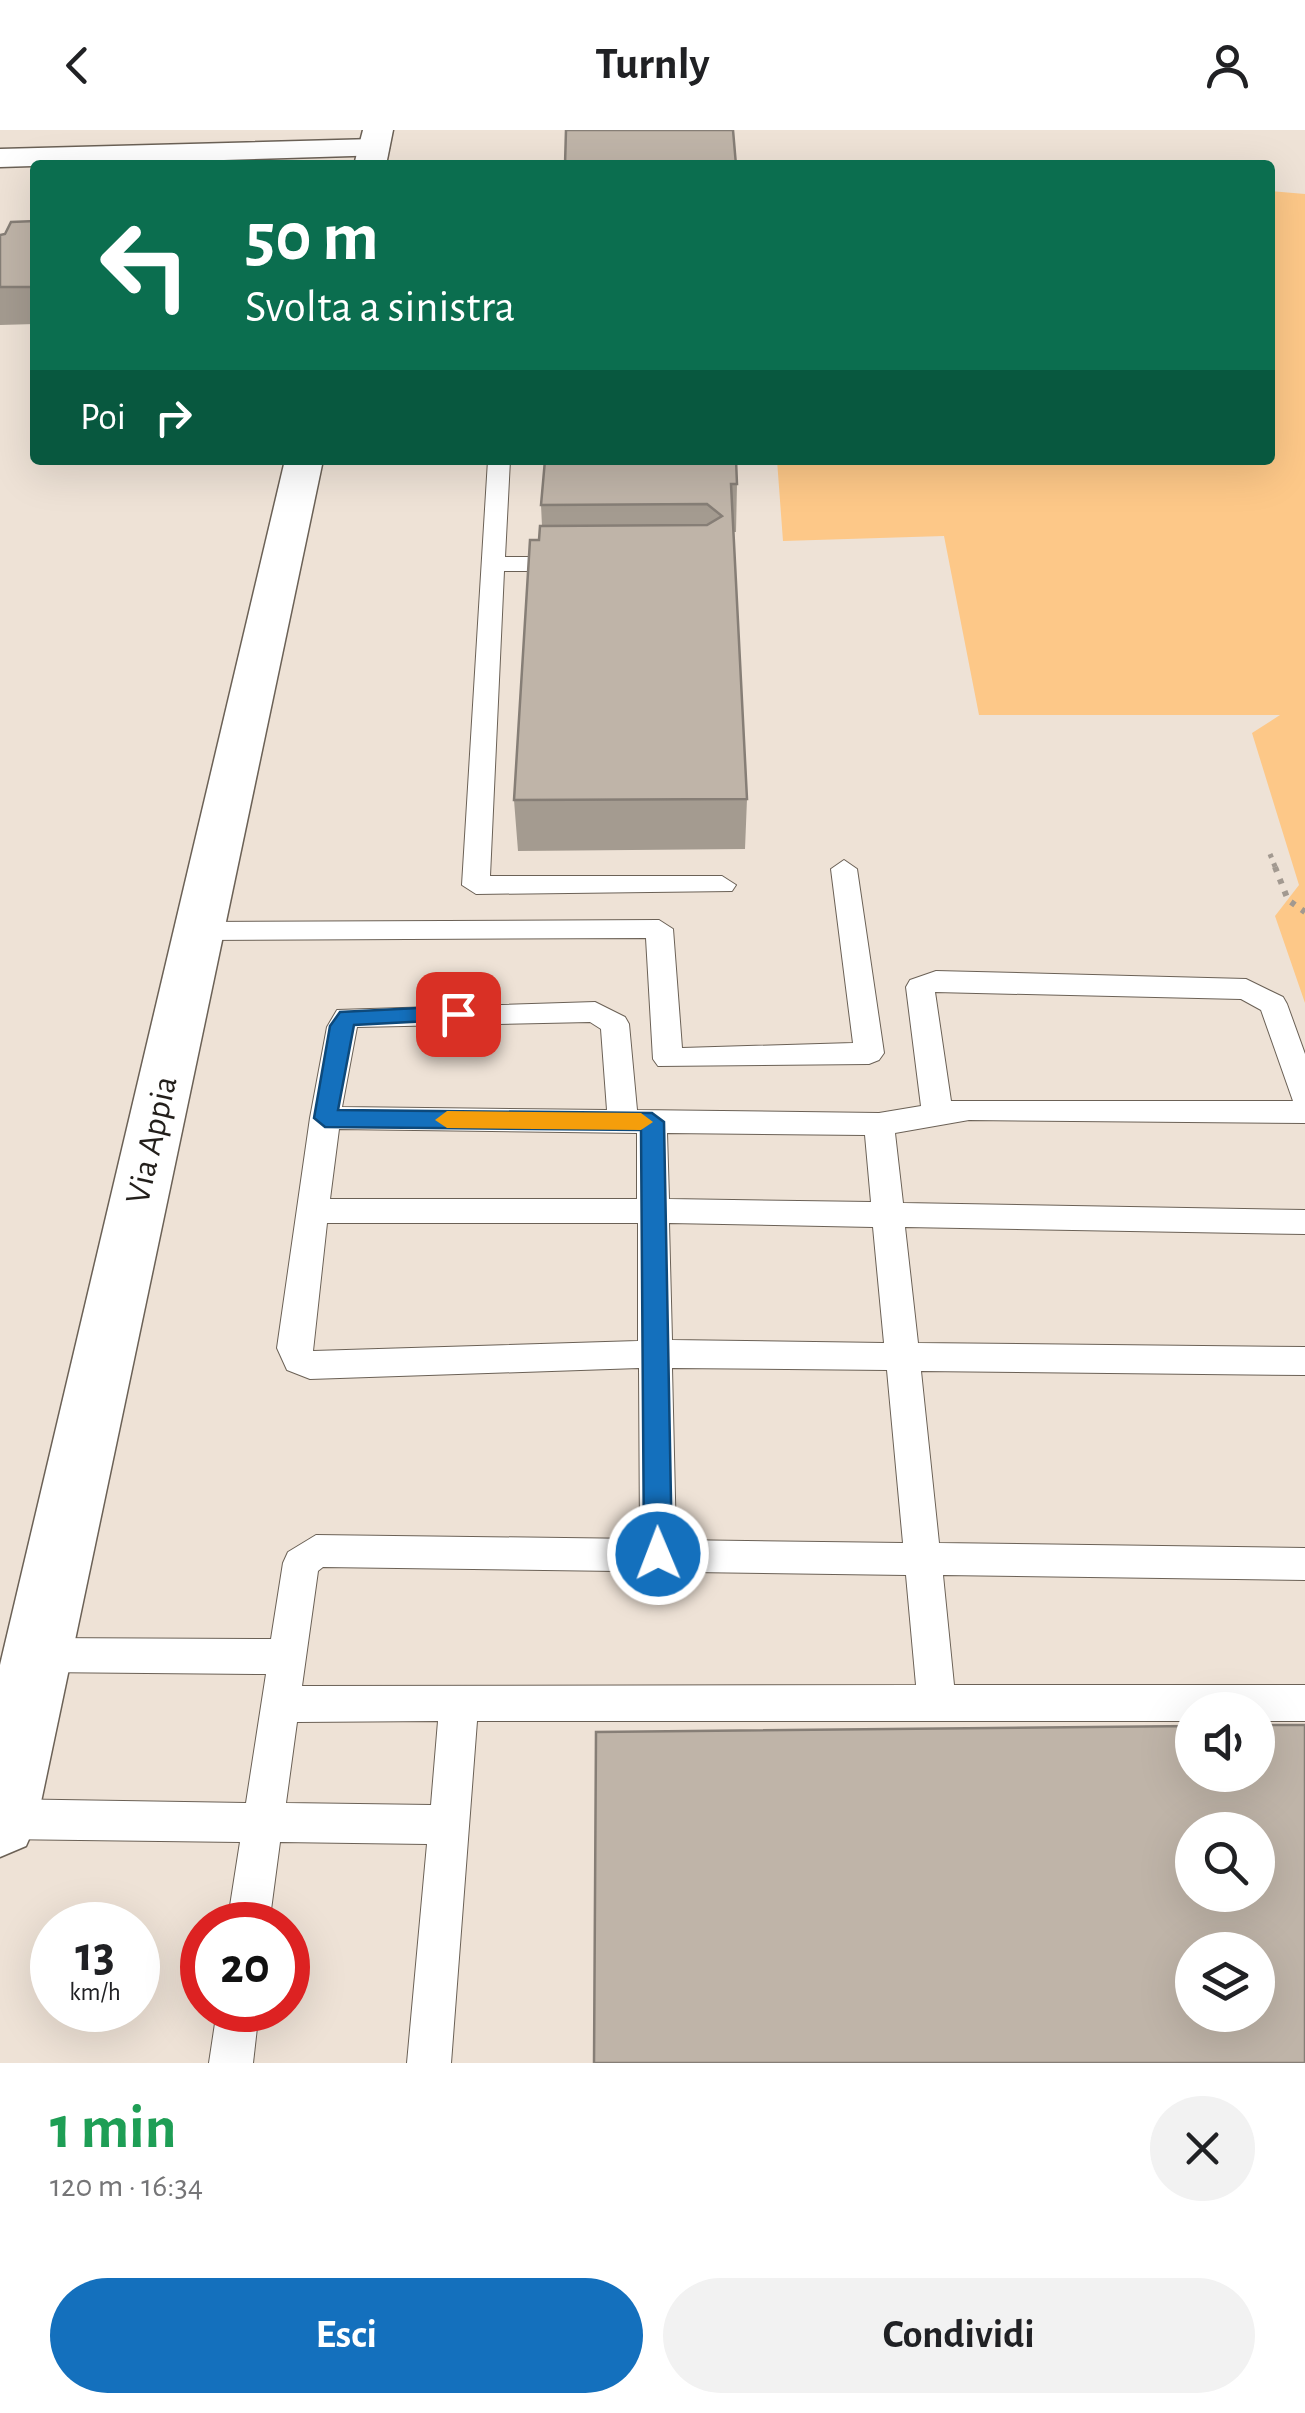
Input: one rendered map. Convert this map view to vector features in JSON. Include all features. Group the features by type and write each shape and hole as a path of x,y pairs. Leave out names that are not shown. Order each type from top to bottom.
{"street":[{"path":"0,158 374,148"},
{"name":"Via Appia","path":"0,1820 303,465"}],"lane":[{"path":"498,465 476,885 722,885"},
{"path":"494,564 590,564"},
{"path":"199,931 658,930 668,1059 869,1053 844,868"},
{"path":"937,1111 920,987 936,982 1246,989 1274,1004 1305,1096"},
{"path":"658,1554 656,1354 654,1211 615,1024 595,1012 348,1018 342,1026 325,1118 294,1348 299,1360 310,1364 656,1354 1305,1361"},
{"path":"325,1118 880,1124 937,1111 1305,1112"},
{"path":"880,1124 937,1703"},
{"path":"312,1212 654,1211 1305,1222"},
{"path":"251,1902 302,1563 316,1550 1305,1564"},
{"path":"37,1655 288,1657"},
{"path":"429,2063 459,1702"},
{"path":"280,1704 1305,1702"},
{"path":"0,1820 446,1825"},
{"path":"232,2063 236,2032"}],"path":[{"path":"1270,854 1288,900 1305,912"}],"shaded area":[{"path":"1275,191 1305,194 1305,1003 1275,916 1299,885 1252,733 1280,715 979,715 944,536 783,541 777,465 1275,465"}],"building":[{"path":"566,130 733,130 736,160 565,160"},
{"path":"30,221 30,287 0,287 0,235 5,234 11,222"},
{"path":"545,465 736,465 737,484 731,484 747,799 514,800 530,540 539,540 540,526 707,525 722,516 707,504 541,505"},
{"path":"1275,1725 1305,1725 1305,2063 594,2063 596,1732 1175,1726 1175,1792 1275,1792"}],"slow traffic":[{"path":"447,1120 641,1122"}],"route":[{"path":"458,1014 348,1018 342,1026 325,1118 652,1122 658,1554"}]}
